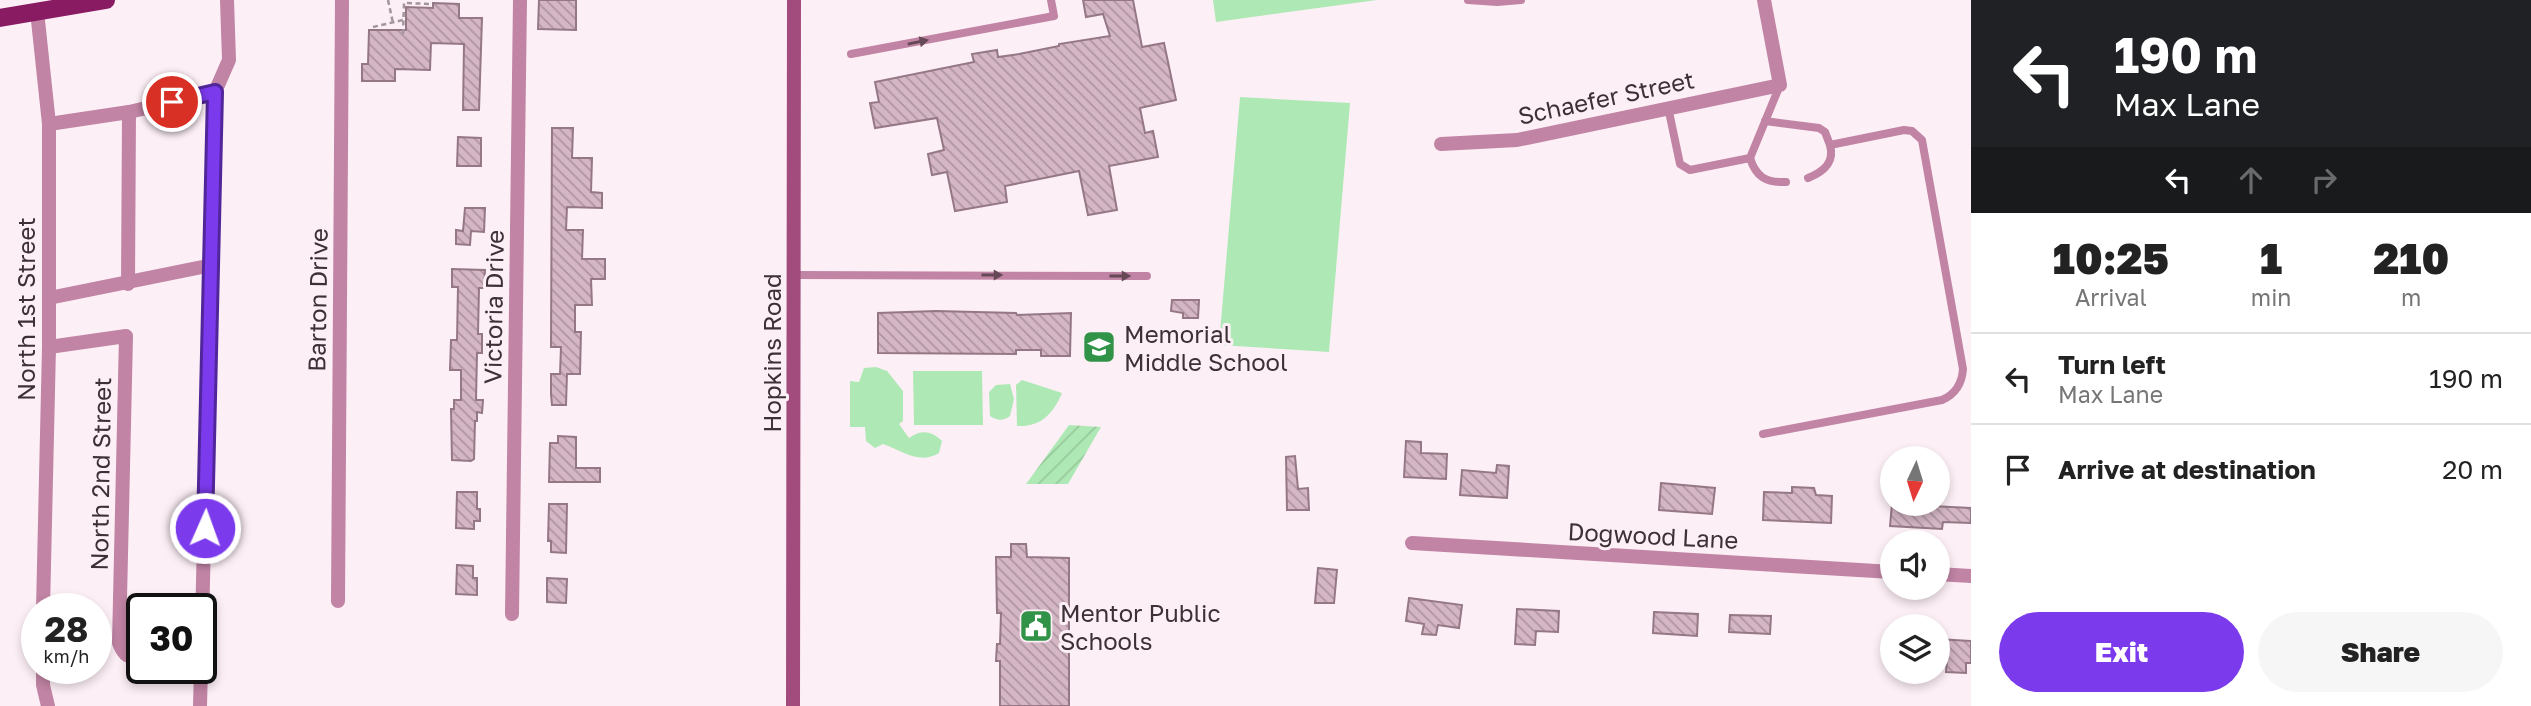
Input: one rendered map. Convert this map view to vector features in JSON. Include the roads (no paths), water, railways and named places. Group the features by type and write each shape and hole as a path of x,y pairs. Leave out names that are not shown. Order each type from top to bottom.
{"main road":[{"path":"0,18 106,0"}],"street":[{"path":"203,593 215,92 229,60 227,0"},
{"name":"Barton Drive","path":"338,601 342,0"},
{"name":"Victoria Drive","path":"512,614 520,0"},
{"name":"Hopkins Road","path":"793,706 794,0"},
{"path":"1764,0 1780,85"},
{"name":"North 1st Street","path":"37,11 49,124 49,347 43,593"},
{"name":"Schaefer Street","path":"1441,144 1517,140 1780,85"},
{"path":"49,124 129,112 215,92"},
{"path":"128,284 129,112"},
{"path":"49,298 212,265"},
{"name":"North 2nd Street","path":"49,347 126,336 119,643 126,655"},
{"name":"Dogwood Lane","path":"1412,543 1880,571"},
{"path":"1950,575 1971,576"},
{"path":"43,684 48,706"},
{"path":"200,706 201,684"}],"lane":[{"path":"851,54 1054,16 1051,0"},
{"path":"1468,0 1521,0"},
{"path":"1780,85 1750,158 1754,170 1766,181 1786,183"},
{"path":"1668,107 1680,164 1690,170 1750,158"},
{"path":"1765,121 1819,128 1825,132 1831,159 1820,173 1808,178"},
{"path":"1763,434 1942,400 1955,392 1962,377 1963,369 1922,140 1912,131 1904,130 1830,145"},
{"path":"794,275 1147,276"}],"place":[{"name":"Memorial Middle School","path":"1099,347"},
{"name":"Mentor Public Schools","path":"1036,626"}]}
